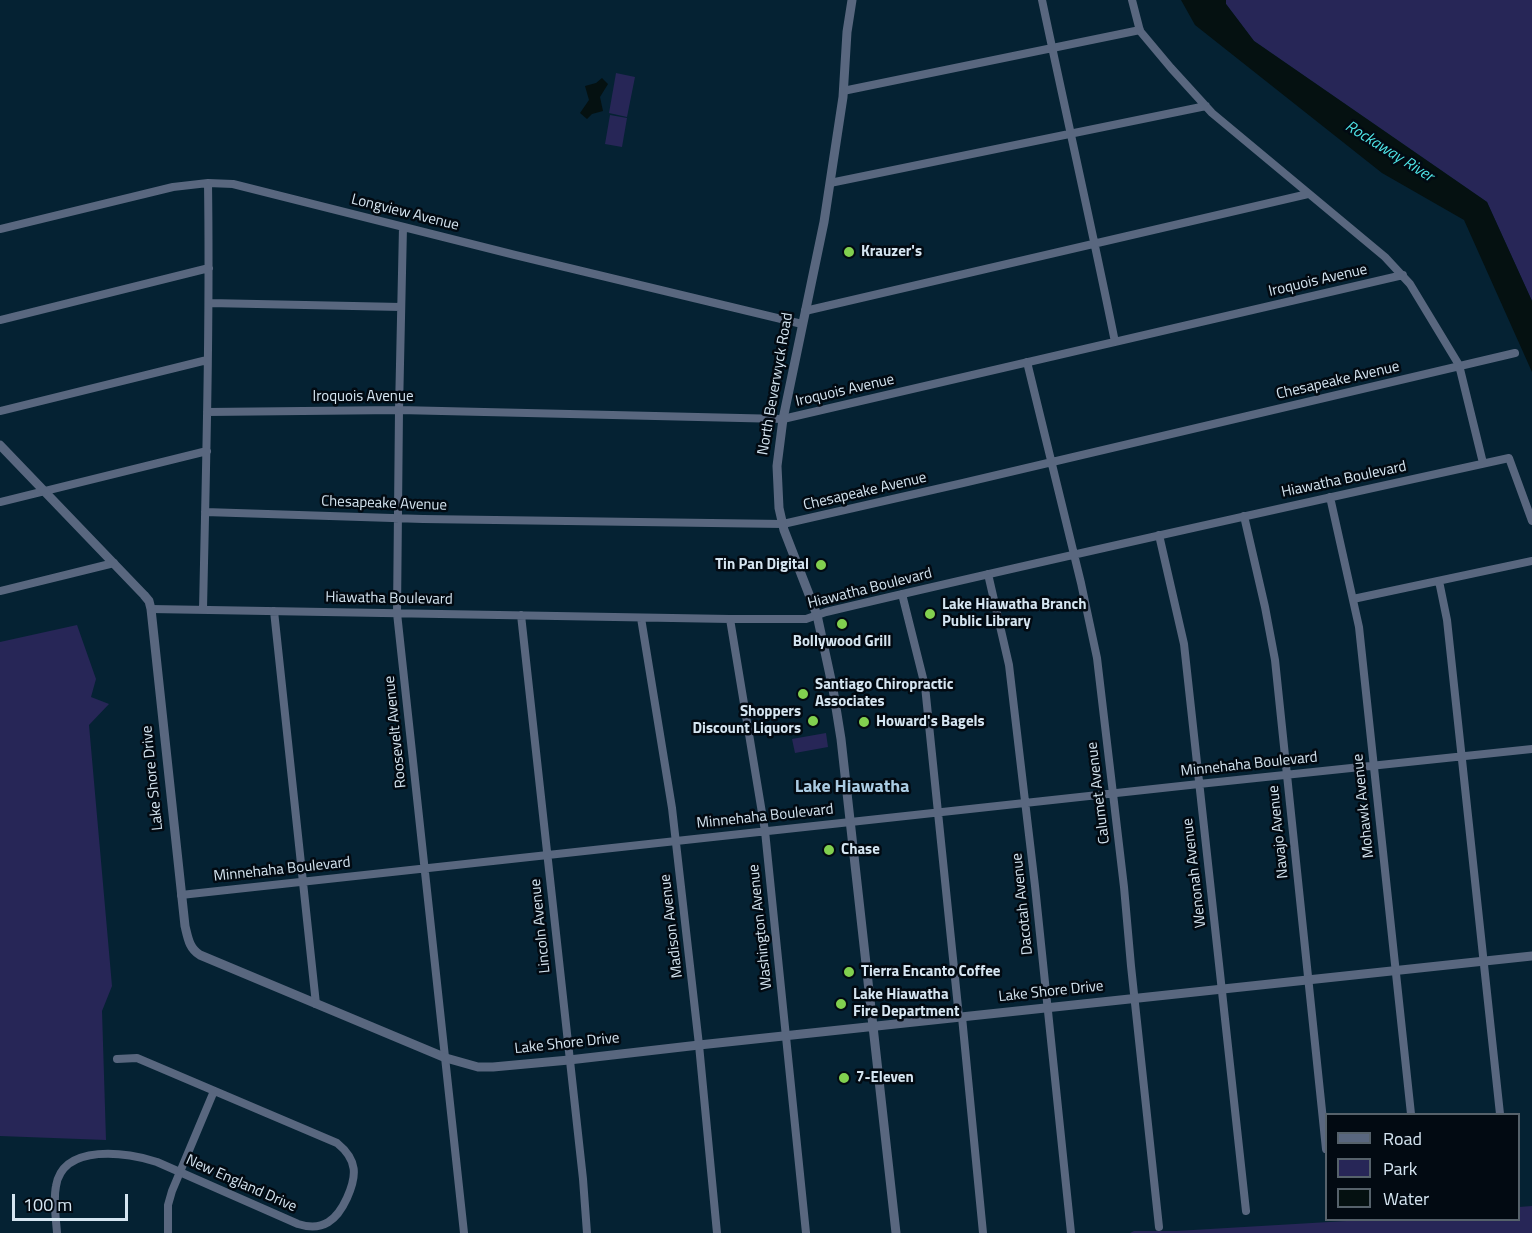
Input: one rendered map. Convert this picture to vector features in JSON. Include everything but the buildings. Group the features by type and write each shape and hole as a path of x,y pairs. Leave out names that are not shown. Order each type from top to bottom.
{"street":[{"name":"North Beverwyck Road","path":"852,0 847,32 843,91 824,222 783,419 777,466 778,500 783,524 817,615 833,689 851,821 896,1233"},
{"path":"1042,0 1116,342"},
{"path":"1132,0 1140,30 1212,114 1385,256 1403,275 1446,342 1459,367 1483,463"},
{"path":"843,91 1140,30"},
{"path":"830,183 1206,106"},
{"path":"202,610 207,451 208,183"},
{"name":"Longview Avenue","path":"0,229 173,187 208,183 233,184 802,324"},
{"path":"805,311 1308,194"},
{"name":"Roosevelt Avenue","path":"403,226 397,613 464,1233"},
{"path":"0,320 209,268"},
{"name":"Iroquois Avenue","path":"207,412 399,410 783,419 1403,275"},
{"path":"209,303 401,307"},
{"name":"Chesapeake Avenue","path":"205,512 398,518 783,524 1515,353"},
{"path":"0,411 207,360"},
{"name":"Calumet Avenue","path":"1026,362 1097,658 1159,1227"},
{"name":"Lake Shore Drive","path":"0,444 148,601 151,609 181,895 189,944 195,952 446,1058 485,1067 569,1060 1532,956"},
{"path":"0,502 207,451"},
{"name":"Hiawatha Boulevard","path":"151,609 806,619 1073,554 1509,458 1532,521"},
{"name":"Mohawk Avenue","path":"1330,497 1359,627 1411,1113"},
{"name":"Navajo Avenue","path":"1244,516 1275,660 1325,1139"},
{"name":"Wenonah Avenue","path":"1158,535 1184,644 1245,1211"},
{"path":"1353,599 1532,561"},
{"path":"0,591 114,563"},
{"name":"Dacotah Avenue","path":"988,574 1009,665 1026,803 1071,1233"},
{"path":"1439,581 1447,620 1500,1113"},
{"path":"902,594 925,686 983,1233"},
{"path":"274,611 316,1004"},
{"name":"Lincoln Avenue","path":"521,615 587,1233"},
{"name":"Madison Avenue","path":"641,618 676,841 717,1233"},
{"name":"Washington Avenue","path":"730,619 765,831 806,1233"},
{"name":"Minnehaha Boulevard","path":"181,895 851,821 1532,750"},
{"name":"New England Drive","path":"57,1233 56,1187 61,1172 68,1164 82,1157 126,1154 149,1160 308,1227 320,1226 334,1218 341,1211 352,1185 353,1164 348,1154 337,1143 137,1058 117,1059"},
{"path":"168,1233 168,1205 214,1091"}],"green space":[{"path":"1226,0 1532,0 1532,301 1487,202 1254,41 1226,4"},
{"path":"616,73 635,77 627,117 609,113"},
{"path":"610,115 627,118 622,147 605,144"},
{"path":"77,625 96,679 91,697 109,704 89,725 112,986 102,1011 106,1140 0,1136 0,642"},
{"path":"826,733 828,747 795,753 792,739"},
{"path":"1532,1206 1532,1233 1130,1233 1346,1221 1520,1221 1520,1207"}],"water":[{"name":"Rockaway River","path":"1181,0 1226,0 1226,4 1254,41 1487,202 1532,301 1532,372 1464,220 1382,173 1195,25"},
{"path":"602,78 608,84 600,97 603,111 592,114 587,119 580,113 589,100 585,86 596,83"}],"place":[{"name":"Krauzer's","path":"849,252"},
{"name":"Tin Pan Digital","path":"821,565"},
{"name":"Lake Hiawatha Branch Public Library","path":"930,614"},
{"name":"Bollywood Grill","path":"842,624"},
{"name":"Santiago Chiropractic Associates","path":"803,694"},
{"name":"Shoppers Discount Liquors","path":"813,721"},
{"name":"Howard's Bagels","path":"864,722"},
{"name":"Chase","path":"829,850"},
{"name":"Tierra Encanto Coffee","path":"849,972"},
{"name":"Lake Hiawatha Fire Department","path":"841,1004"},
{"name":"7-Eleven","path":"844,1078"}],"district":[{"name":"Lake Hiawatha","path":"852,788"}]}
